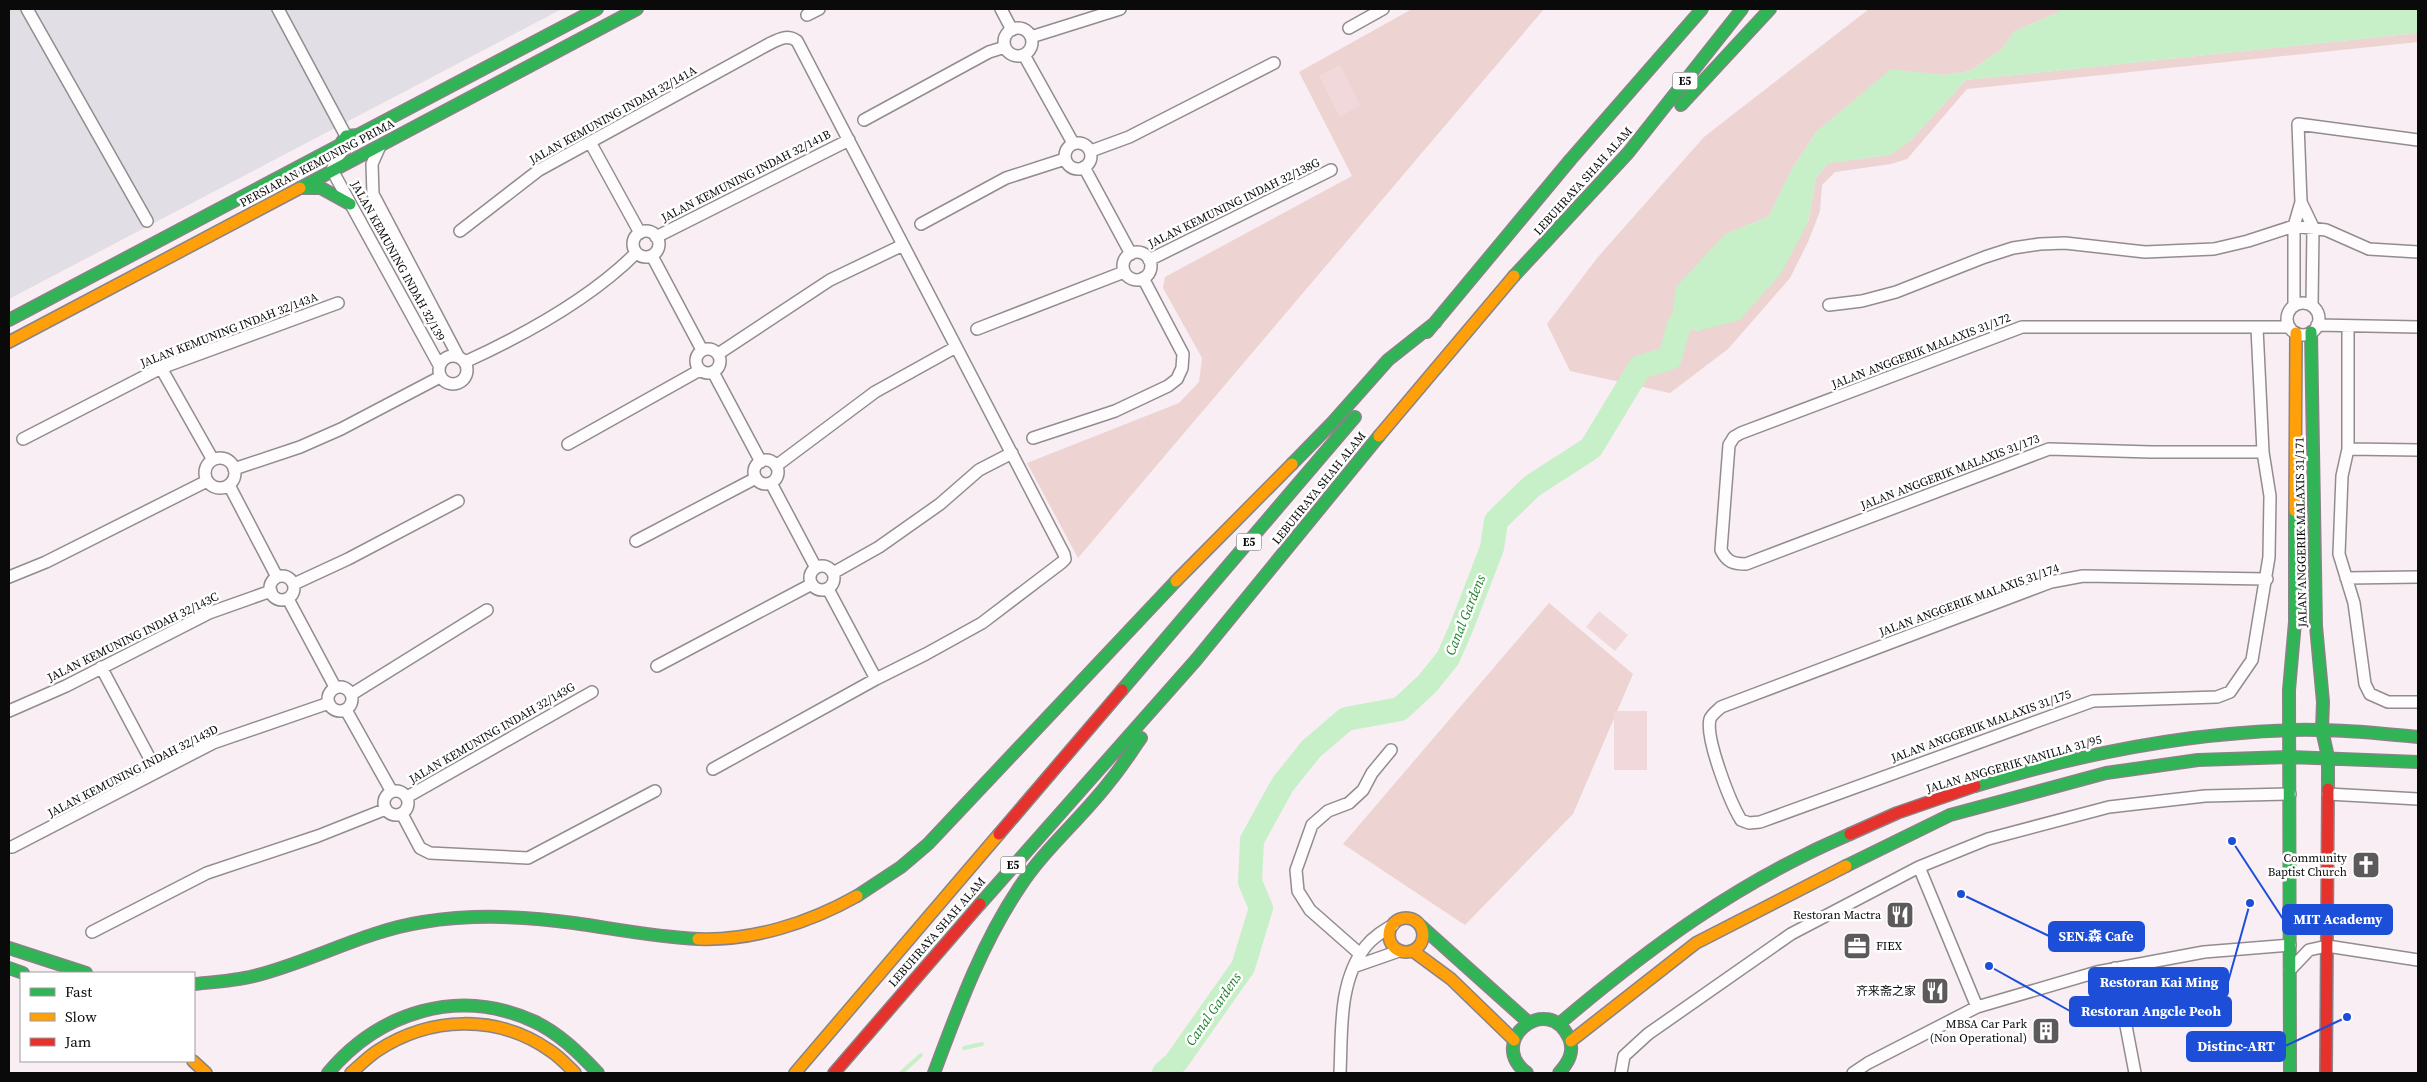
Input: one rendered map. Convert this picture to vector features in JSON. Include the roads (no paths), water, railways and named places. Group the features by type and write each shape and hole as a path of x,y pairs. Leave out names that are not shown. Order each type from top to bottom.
{"main road":[{"name":"PERSIARAN KEMUNING PRIMA","path":"9,320 340,145 352,136 597,9"},
{"name":"PERSIARAN KEMUNING PRIMA","path":"9,342 637,9"},
{"name":"LEBUHRAYA SHAH ALAM","path":"1398,367 1571,159 1702,9"},
{"name":"LEBUHRAYA SHAH ALAM","path":"834,1073 1040,834 1196,660 1401,410 1496,298 1628,153 1742,9"},
{"path":"1628,153 1688,99 1770,9"},
{"path":"291,192 312,185 323,188 350,204"},
{"path":"195,984 227,982 255,976 385,930 445,919 518,917 672,938 712,939 774,930 807,921 857,898 900,870 928,844 1135,622 1333,422 1388,360 1436,322"},
{"name":"JALAN ANGGERIK MALAXIS 31/171","path":"2314,329 2316,626 2323,702 2322,730 2328,757 2326,1073"},
{"name":"JALAN ANGGERIK MALAXIS 31/171","path":"2290,1073 2289,690 2294,622 2293,330"},
{"name":"LEBUHRAYA SHAH ALAM","path":"795,1073 1365,405"},
{"path":"934,1073 973,970 1011,901 1053,844 1110,782 1196,660"},
{"path":"2268,732 2287,708 2289,690"},
{"path":"2323,702 2331,716 2367,732"},
{"name":"JALAN ANGGERIK VANILLA 31/95","path":"1559,1024 1632,962 1725,898 1825,844 1940,796 2070,760 2144,744 2210,736 2290,730 2367,732 2418,738"},
{"path":"1571,1041 1696,944 1742,918 1950,816 2106,773 2198,760 2290,756 2418,762"},
{"path":"1514,1040 1450,979 1413,951 1399,951 1390,942 1390,930 1393,925 1407,918 1421,926 1528,1022"},
{"path":"1413,951 1423,940 1421,926"},
{"path":"9,948 83,972"},
{"path":"328,1073 345,1054 386,1024 411,1013 433,1008 458,1006 503,1011 532,1020 562,1039 598,1073"},
{"path":"1527,1073 1518,1065 1514,1058 1514,1040 1517,1033 1528,1022 1544,1019 1559,1024 1569,1034 1572,1050 1566,1071"},
{"path":"351,1073 365,1059 396,1038 418,1029 462,1022 486,1024 515,1031 536,1040 553,1052 576,1073"},
{"path":"194,1062 206,1073"}],"street":[{"path":"27,9 147,221"},
{"path":"278,9 352,136 338,156 332,170"},
{"path":"807,15 819,9"},
{"path":"1001,9 1012,30"},
{"path":"1031,37 1120,9"},
{"path":"1349,28 1383,9"},
{"path":"1021,29 1031,37 1032,45 1024,55 1011,54 1006,47 1006,36 1012,30 1021,29"},
{"name":"JALAN KEMUNING INDAH 32/141A","path":"460,231 539,170 769,44 787,37 797,41 849,140"},
{"path":"864,120 989,52 1006,47"},
{"path":"1024,55 1073,143"},
{"path":"1091,151 1128,138 1274,63"},
{"path":"2418,140 2298,124 2301,202 2294,226 2294,306 2288,315 2293,330 2348,327 2418,327"},
{"name":"JALAN KEMUNING INDAH 32/139","path":"401,134 380,145 375,154 372,164 373,194 461,359"},
{"path":"713,770 876,679 982,623 1046,576 1065,559 849,140"},
{"name":"JALAN KEMUNING INDAH 32/141B","path":"656,237 849,140"},
{"path":"590,142 640,233"},
{"path":"1073,143 1084,144 1091,151 1091,159 1084,168"},
{"path":"1073,143 1066,151 1065,159 1072,168 1084,168"},
{"path":"921,224 1006,178 1065,159"},
{"path":"1084,168 1131,254"},
{"name":"JALAN KEMUNING INDAH 32/139","path":"332,170 439,364"},
{"name":"JALAN KEMUNING INDAH 32/138G","path":"1149,260 1331,170"},
{"path":"2301,202 2313,227 2312,306"},
{"path":"1830,304 1862,301 1896,292 2013,248 2065,243 2145,252 2204,250 2248,241 2294,226 2313,227 2369,249 2418,252"},
{"path":"650,232 656,237 659,245 652,256 644,257 636,253 633,242 640,233 650,232"},
{"path":"718,354 830,280 904,245"},
{"path":"440,377 439,364 448,356 461,359 504,344 560,311 619,270 636,253"},
{"path":"1131,254 1143,254 1149,260 1150,269 1143,278 1134,280 1124,272 1124,260 1131,254"},
{"path":"652,256 702,350"},
{"path":"977,329 1124,272"},
{"path":"1033,438 1115,410 1168,386 1177,378 1182,368 1182,354 1143,278"},
{"name":"JALAN KEMUNING INDAH 32/143A","path":"23,439 161,368 338,303"},
{"path":"2294,306 2305,303 2312,306 2318,315 2314,329"},
{"name":"JALAN ANGGERIK MALAXIS 31/172","path":"1720,550 1729,445 1734,438 1748,430 2022,327 2257,328 2293,330"},
{"path":"2348,327 2348,449 2342,476 2339,554 2354,603 2365,684 2370,694 2379,700 2418,702"},
{"path":"2257,328 2263,452 2270,496 2269,557 2266,579"},
{"path":"776,466 875,392 956,347"},
{"path":"709,349 718,354 720,364 712,372 706,373 700,370 696,359 702,350 709,349"},
{"path":"440,377 451,384 460,382 466,376 461,359"},
{"path":"161,368 213,460"},
{"path":"568,444 700,370"},
{"path":"712,372 761,462"},
{"path":"234,469 300,447 341,429 440,377"},
{"name":"JALAN ANGGERIK MALAXIS 31/173","path":"1720,550 1725,558 1734,564 1746,564 2049,449 2151,452 2263,452"},
{"path":"2348,449 2418,450"},
{"path":"833,573 879,546 932,509 979,470 1012,454"},
{"path":"207,481 217,488 229,485 234,478 234,469 226,460 213,460"},
{"path":"207,481 206,469 213,460"},
{"path":"761,462 771,462 776,466 778,474 771,483 764,484 756,478 754,471 761,462"},
{"path":"636,541 756,478"},
{"path":"9,577 46,562 207,481"},
{"path":"771,483 816,568"},
{"path":"229,485 277,577"},
{"path":"294,584 348,559 458,501"},
{"path":"816,568 828,568 833,573 834,580 828,589 817,590 812,584 811,573 816,568"},
{"name":"JALAN ANGGERIK MALAXIS 31/174","path":"1749,823 1741,820 1735,810 1712,745 1709,730 1710,717 1720,707 2051,582 2083,576 2266,579"},
{"path":"277,577 287,577 294,584"},
{"path":"277,577 272,583 271,590 277,598 288,598"},
{"path":"2346,578 2418,577"},
{"name":"JALAN ANGGERIK MALAXIS 31/175","path":"1749,823 1760,822 2093,701 2217,697 2230,692 2252,660 2266,579"},
{"path":"288,598 293,592 294,584"},
{"path":"657,666 812,584"},
{"path":"828,589 876,679"},
{"name":"JALAN KEMUNING INDAH 32/143C","path":"9,711 66,686 210,613 271,590"},
{"path":"288,598 335,687"},
{"path":"352,694 487,610"},
{"path":"101,667 156,772"},
{"path":"343,686 352,694 351,705 346,710 334,709 329,703 328,696 335,687 343,686"},
{"name":"JALAN KEMUNING INDAH 32/143G","path":"407,797 592,692"},
{"name":"JALAN KEMUNING INDAH 32/143D","path":"9,847 59,824 213,743 329,703"},
{"path":"346,710 392,792"},
{"path":"1360,954 1310,910 1298,891 1296,870 1312,825 1328,811 1349,803 1391,750"},
{"path":"402,814 420,848 430,853 528,858 655,791"},
{"path":"392,792 402,793 407,797 408,805 402,814"},
{"path":"392,792 385,801 386,809 391,814 402,814"},
{"path":"1620,1073 1624,1056 1648,1034 1791,934 1919,867 1988,839 2109,807 2205,796 2290,794"},
{"path":"2328,794 2418,799"},
{"path":"92,932 207,873 318,836 386,809"},
{"path":"1919,867 1977,1007"},
{"path":"1340,1073 1344,1000 1360,954 1367,945 1393,925"},
{"path":"1853,1073 1870,1068 1977,1007 2115,968 2204,952 2290,945"},
{"path":"2290,970 2309,950 2327,946 2418,960"},
{"path":"1356,966 1399,951"},
{"path":"2115,968 2135,1073"}],"waterway":[{"name":"Canal Gardens","path":"1164,1073 1176,1062 1243,967 1261,908 1250,882 1252,840 1283,784 1311,749 1346,719 1400,709 1427,684 1448,658 1462,626 1492,548 1496,521 1532,486 1591,448 1640,367 1670,358 1679,325 1702,302"},
{"path":"964,1048 982,1044"},
{"path":"901,1073 921,1055"}],"place":[{"name":"MIT Academy","path":"2232,841"},
{"name":"Community Baptist Church","path":"2366,865"},
{"name":"SEN.森 Cafe","path":"1961,894"},
{"name":"Restoran Kai Ming","path":"2250,903"},
{"name":"Restoran Mactra","path":"1900,915"},
{"name":"FIEX","path":"1857,946"},
{"name":"Restoran Angcle Peoh","path":"1989,966"},
{"name":"齐来斋之家","path":"1935,991"},
{"name":"Distinc-ART","path":"2347,1017"},
{"name":"MBSA Car Park (Non Operational)","path":"2046,1031"}]}
